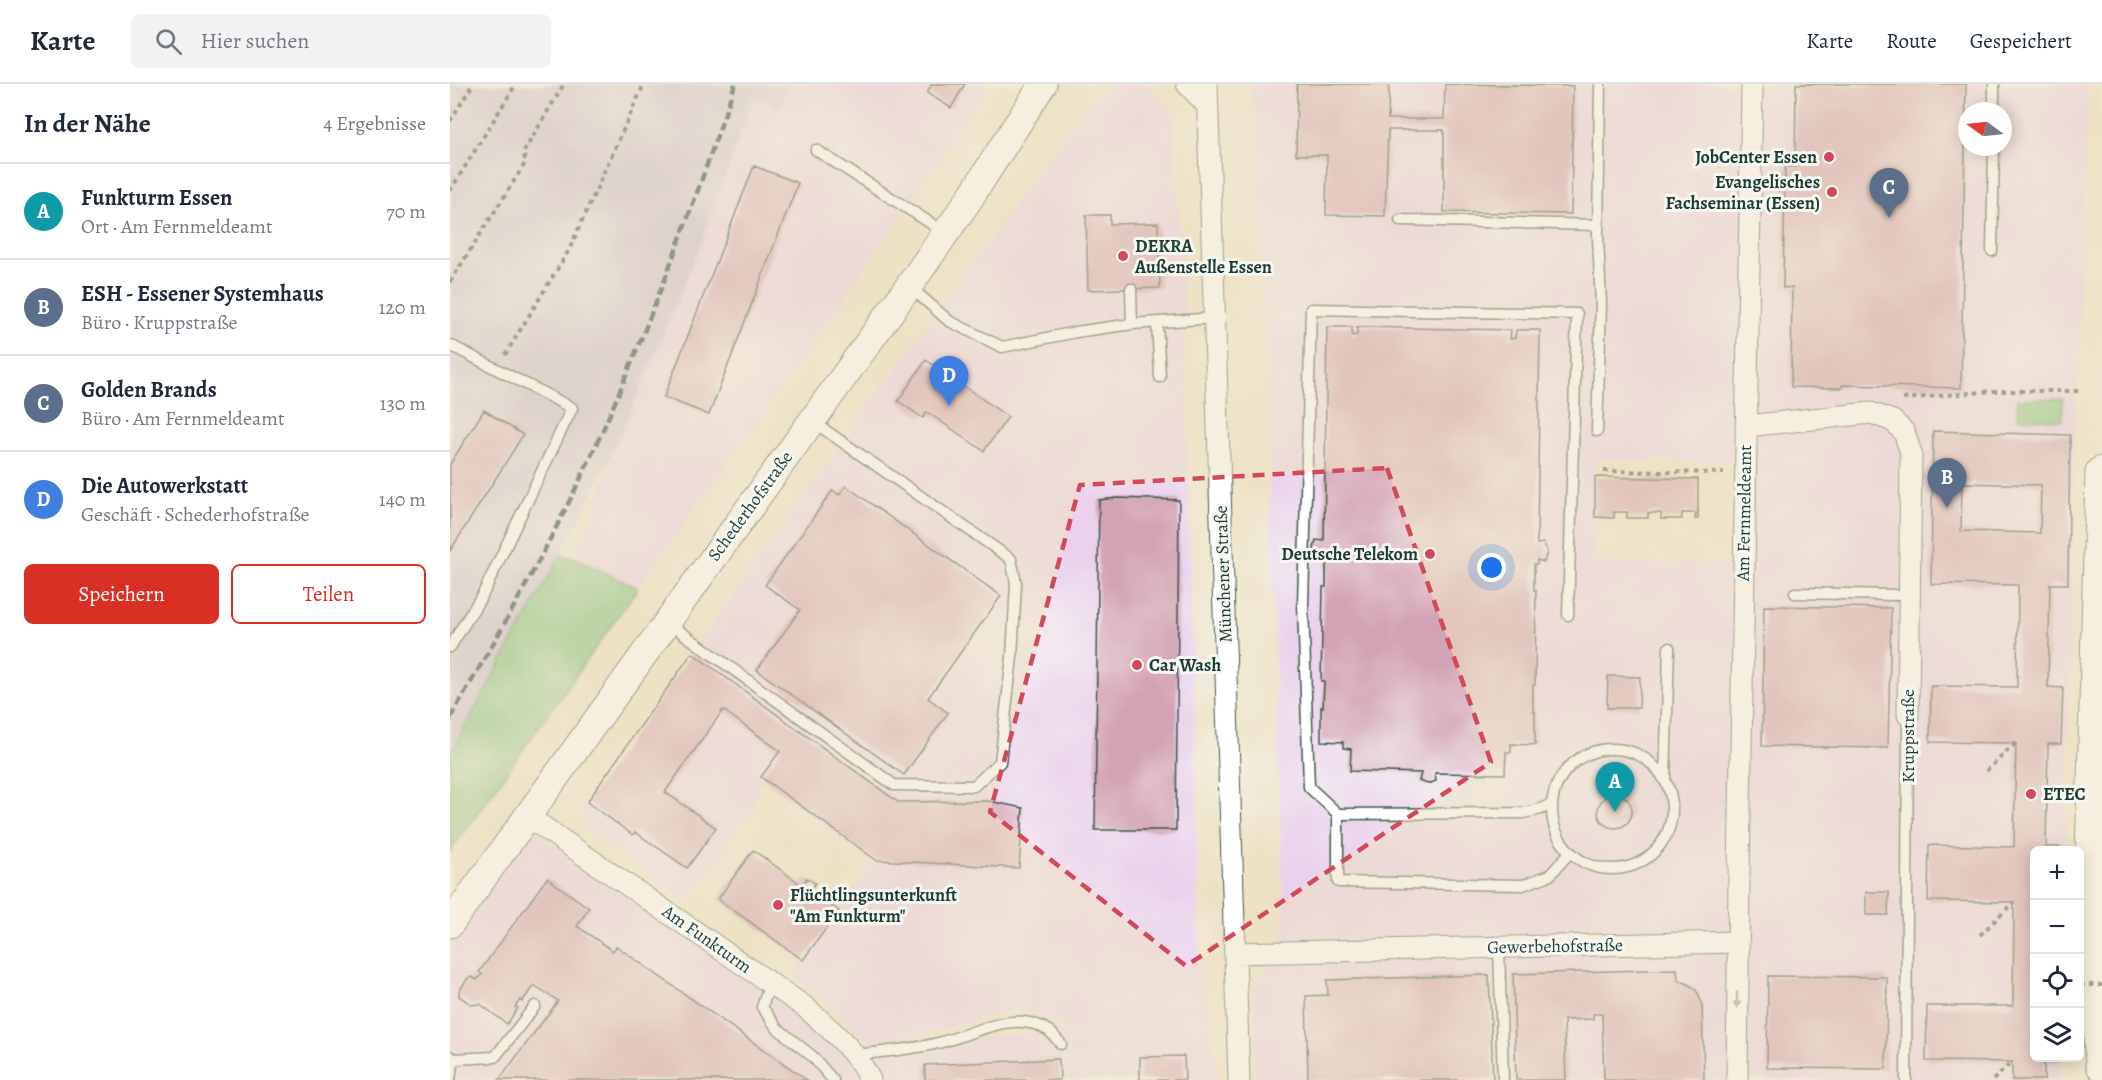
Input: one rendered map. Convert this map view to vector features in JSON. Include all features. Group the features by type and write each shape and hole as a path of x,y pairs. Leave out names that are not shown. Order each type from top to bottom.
{"highway":[{"path":"2102,473 2091,897 2102,1064"}],"street":[{"name":"Schederhofstraße","path":"450,924 909,286 1043,84"},
{"name":"Münchener Straße","path":"1187,84 1207,94 1239,1080"},
{"name":"Am Fernmeldeamt","path":"1738,942 1752,84"},
{"path":"1746,426 1871,413"},
{"name":"Kruppstraße","path":"1871,413 1893,421 1904,432 1911,453 1908,716"},
{"name":"Am Funkturm","path":"528,816 805,1007 844,1041 856,1055 870,1080"},
{"path":"1737,1080 1738,942"},
{"name":"Gewerbehofstraße","path":"1234,953 1738,942"}],"lane":[{"path":"1597,431 1601,304 1598,225 1600,84"},
{"path":"1994,84 1995,102"},
{"path":"816,150 946,233"},
{"path":"1992,251 1994,156"},
{"path":"1400,220 1598,225"},
{"path":"909,286 950,321 1002,347 1076,332 1132,324 1214,318"},
{"path":"1131,289 1132,324"},
{"path":"1552,804 1523,813 1338,814 1309,787 1303,605 1311,309 1578,314 1568,615"},
{"path":"1157,322 1160,377"},
{"path":"450,345 572,408 483,594 450,647"},
{"path":"667,622 894,785 974,786 1000,762 1012,657 1016,583 1011,559 811,421"},
{"path":"1795,593 1895,595"},
{"path":"1665,780 1669,648"},
{"name":"Kruppstraße","path":"1906,1080 1908,716"},
{"path":"1606,749 1623,750 1640,756 1655,766 1665,780 1672,797 1671,824 1659,847 1646,860 1630,867 1612,870 1595,867 1579,860 1570,852 1557,832 1552,804 1561,778 1574,763 1589,754 1606,749"},
{"path":"1338,814 1338,882 1524,885 1550,875 1570,852"},
{"path":"1499,947 1503,1080"},
{"path":"770,983 762,1007 777,1028 812,1056 833,1080"},
{"path":"450,1079 452,1057 495,1057 535,1006"},
{"path":"856,1055 943,1042 991,1025 1013,1022 1032,1024 1049,1031 1061,1044"}],"path":[{"path":"450,121 473,84"},
{"path":"450,191 516,84"},
{"path":"450,282 526,162 523,153 564,84"},
{"path":"496,370 569,250 644,84"},
{"path":"1871,413 1893,399 1994,391 2082,391"},
{"path":"1604,471 1745,474"},
{"path":"1986,771 2016,743"},
{"path":"1980,935 2014,902"},
{"path":"2084,985 2102,986"},
{"path":"1993,1080 2012,1062"}],"highlighted area":[{"path":"1387,468 1491,762 1186,966 990,812 1080,485"}],"shaded area":[{"path":"450,84 788,84 779,111 754,96 702,241 623,431 561,555 450,754"},
{"path":"788,84 990,84 841,305 638,588 575,558 623,431 702,241 754,96 779,111"},
{"path":"1139,84 1156,91 1173,112 1185,324 1200,958 1219,1080 450,1080 450,945 533,830 830,1034 872,1047 816,994 793,977 873,863 761,777 752,810 686,901 588,831 582,817 583,807 866,409 1086,106 1112,86","holes":["1016,1009 1071,1029 879,1047"]},
{"path":"1249,84 2088,84 2077,385 2066,846 2030,846 2030,1062 2061,1062 2061,1080 1256,1080 1253,989 1284,935 1259,128","holes":["1595,459 1743,463 1740,565 1593,562"]}],"green space":[{"path":"2017,399 2063,399 2063,420 2018,418"},
{"path":"561,555 575,558 638,588 450,852 450,754"}],"building":[{"path":"932,84 965,84 951,108 927,93"},
{"path":"1297,84 1389,84 1388,119 1444,119 1445,84 1573,86 1571,214 1444,212 1444,130 1388,130 1385,216 1326,215 1327,155 1296,155"},
{"path":"1796,84 1966,84 1966,102 1958,102 1958,156 1965,156 1961,388 1842,385 1842,388 1791,387 1792,287 1783,288 1785,167 1795,167"},
{"path":"754,166 798,183 709,415 664,397"},
{"name":"DEKRA Außenstelle Essen","path":"1086,215 1110,215 1110,224 1158,223 1160,288 1088,290"},
{"name":"Deutsche Telekom","path":"1327,327 1352,327 1352,336 1357,335 1357,327 1511,330 1510,339 1515,338 1516,330 1540,330 1537,544 1544,543 1547,552 1544,562 1537,560 1537,564 1534,564 1534,590 1536,590 1535,685 1533,685 1535,745 1511,744 1511,752 1506,752 1505,774 1435,773 1436,781 1428,784 1419,781 1421,773 1350,771 1351,749 1343,748 1343,742 1321,741 1324,681 1321,681 1323,587 1326,587 1326,562 1324,562 1324,557 1315,558 1314,549 1316,540 1324,541"},
{"path":"926,360 1008,417 984,451 927,412 923,418 898,401"},
{"path":"484,410 523,435 450,551 450,464"},
{"name":"ETEC","path":"1933,431 2070,435 2068,584 2050,584 2048,687 2063,688 2061,744 2048,744 2046,846 2030,846 2030,1062 2044,1062 2044,1080 2012,1080 2012,1062 1926,1061 1927,1006 2013,1006 2014,902 1928,901 1929,845 2014,847 2016,743 1930,742 1931,686 2017,687 2018,585 1931,584","holes":["1962,483 2041,485 2040,533 1961,531"]},
{"path":"1595,477 1698,479 1698,519 1695,519 1696,513 1682,513 1682,519 1661,519 1661,513 1648,513 1648,518 1627,518 1627,512 1614,512 1614,518 1595,517"},
{"path":"846,486 1001,596 928,698 948,713 904,775 757,670 800,610 765,585 833,490 839,495"},
{"name":"Car Wash","path":"1117,498 1179,500 1176,830 1095,830 1099,500"},
{"path":"1764,606 1891,608 1888,748 1762,746"},
{"path":"692,653 898,802 989,801 1023,808 1019,868 876,860 761,777 780,751 723,710 665,792 716,828 687,868 635,832 633,835 587,802"},
{"path":"1608,676 1640,677 1639,708 1607,708"},
{"path":"1615,794 1627,799 1632,811 1627,823 1615,828 1603,823 1598,811 1603,799"},
{"name":"Flüchtlingsunterkunft \"Am Funkturm\"","path":"753,850 802,885 807,878 815,883 810,891 839,911 803,960 718,899"},
{"path":"547,878 589,908 577,926 613,951 616,946 807,1080 499,1080 558,1001 534,985 522,1002 520,1000 515,1007 518,1008 507,1024 480,1004 472,1005 459,996 459,991 468,978 472,977 477,980 482,974 479,972"},
{"path":"1866,892 1889,892 1888,915 1866,915"},
{"path":"1677,969 1678,980 1695,989 1702,1006 1704,1080 1604,1080 1602,1014 1593,1014 1593,1019 1564,1020 1566,1080 1516,1080 1513,974"},
{"path":"1489,975 1493,1080 1308,1080 1306,996 1328,995 1327,980"},
{"path":"1768,976 1887,977 1886,1069 1767,1068"},
{"path":"1184,1056 1185,1080 1140,1080 1140,1057"},
{"path":"1059,1059 1060,1080 925,1080 925,1065"}],"railway":[{"path":"450,718 534,570 592,455 660,293 735,84"}],"place":[{"name":"JobCenter Essen","path":"1829,157"},
{"name":"Evangelisches Fachseminar (Essen)","path":"1832,192"},
{"name":"Golden Brands","path":"1889,218"},
{"name":"DEKRA Außenstelle Essen","path":"1123,256"},
{"name":"Die Autowerkstatt","path":"949,406"},
{"name":"ESH - Essener Systemhaus","path":"1947,508"},
{"name":"Deutsche Telekom","path":"1430,554"},
{"name":"Car Wash","path":"1137,665"},
{"name":"ETEC","path":"2031,794"},
{"name":"Funkturm Essen","path":"1615,812"},
{"name":"Flüchtlingsunterkunft \"Am Funkturm\"","path":"778,905"}]}
